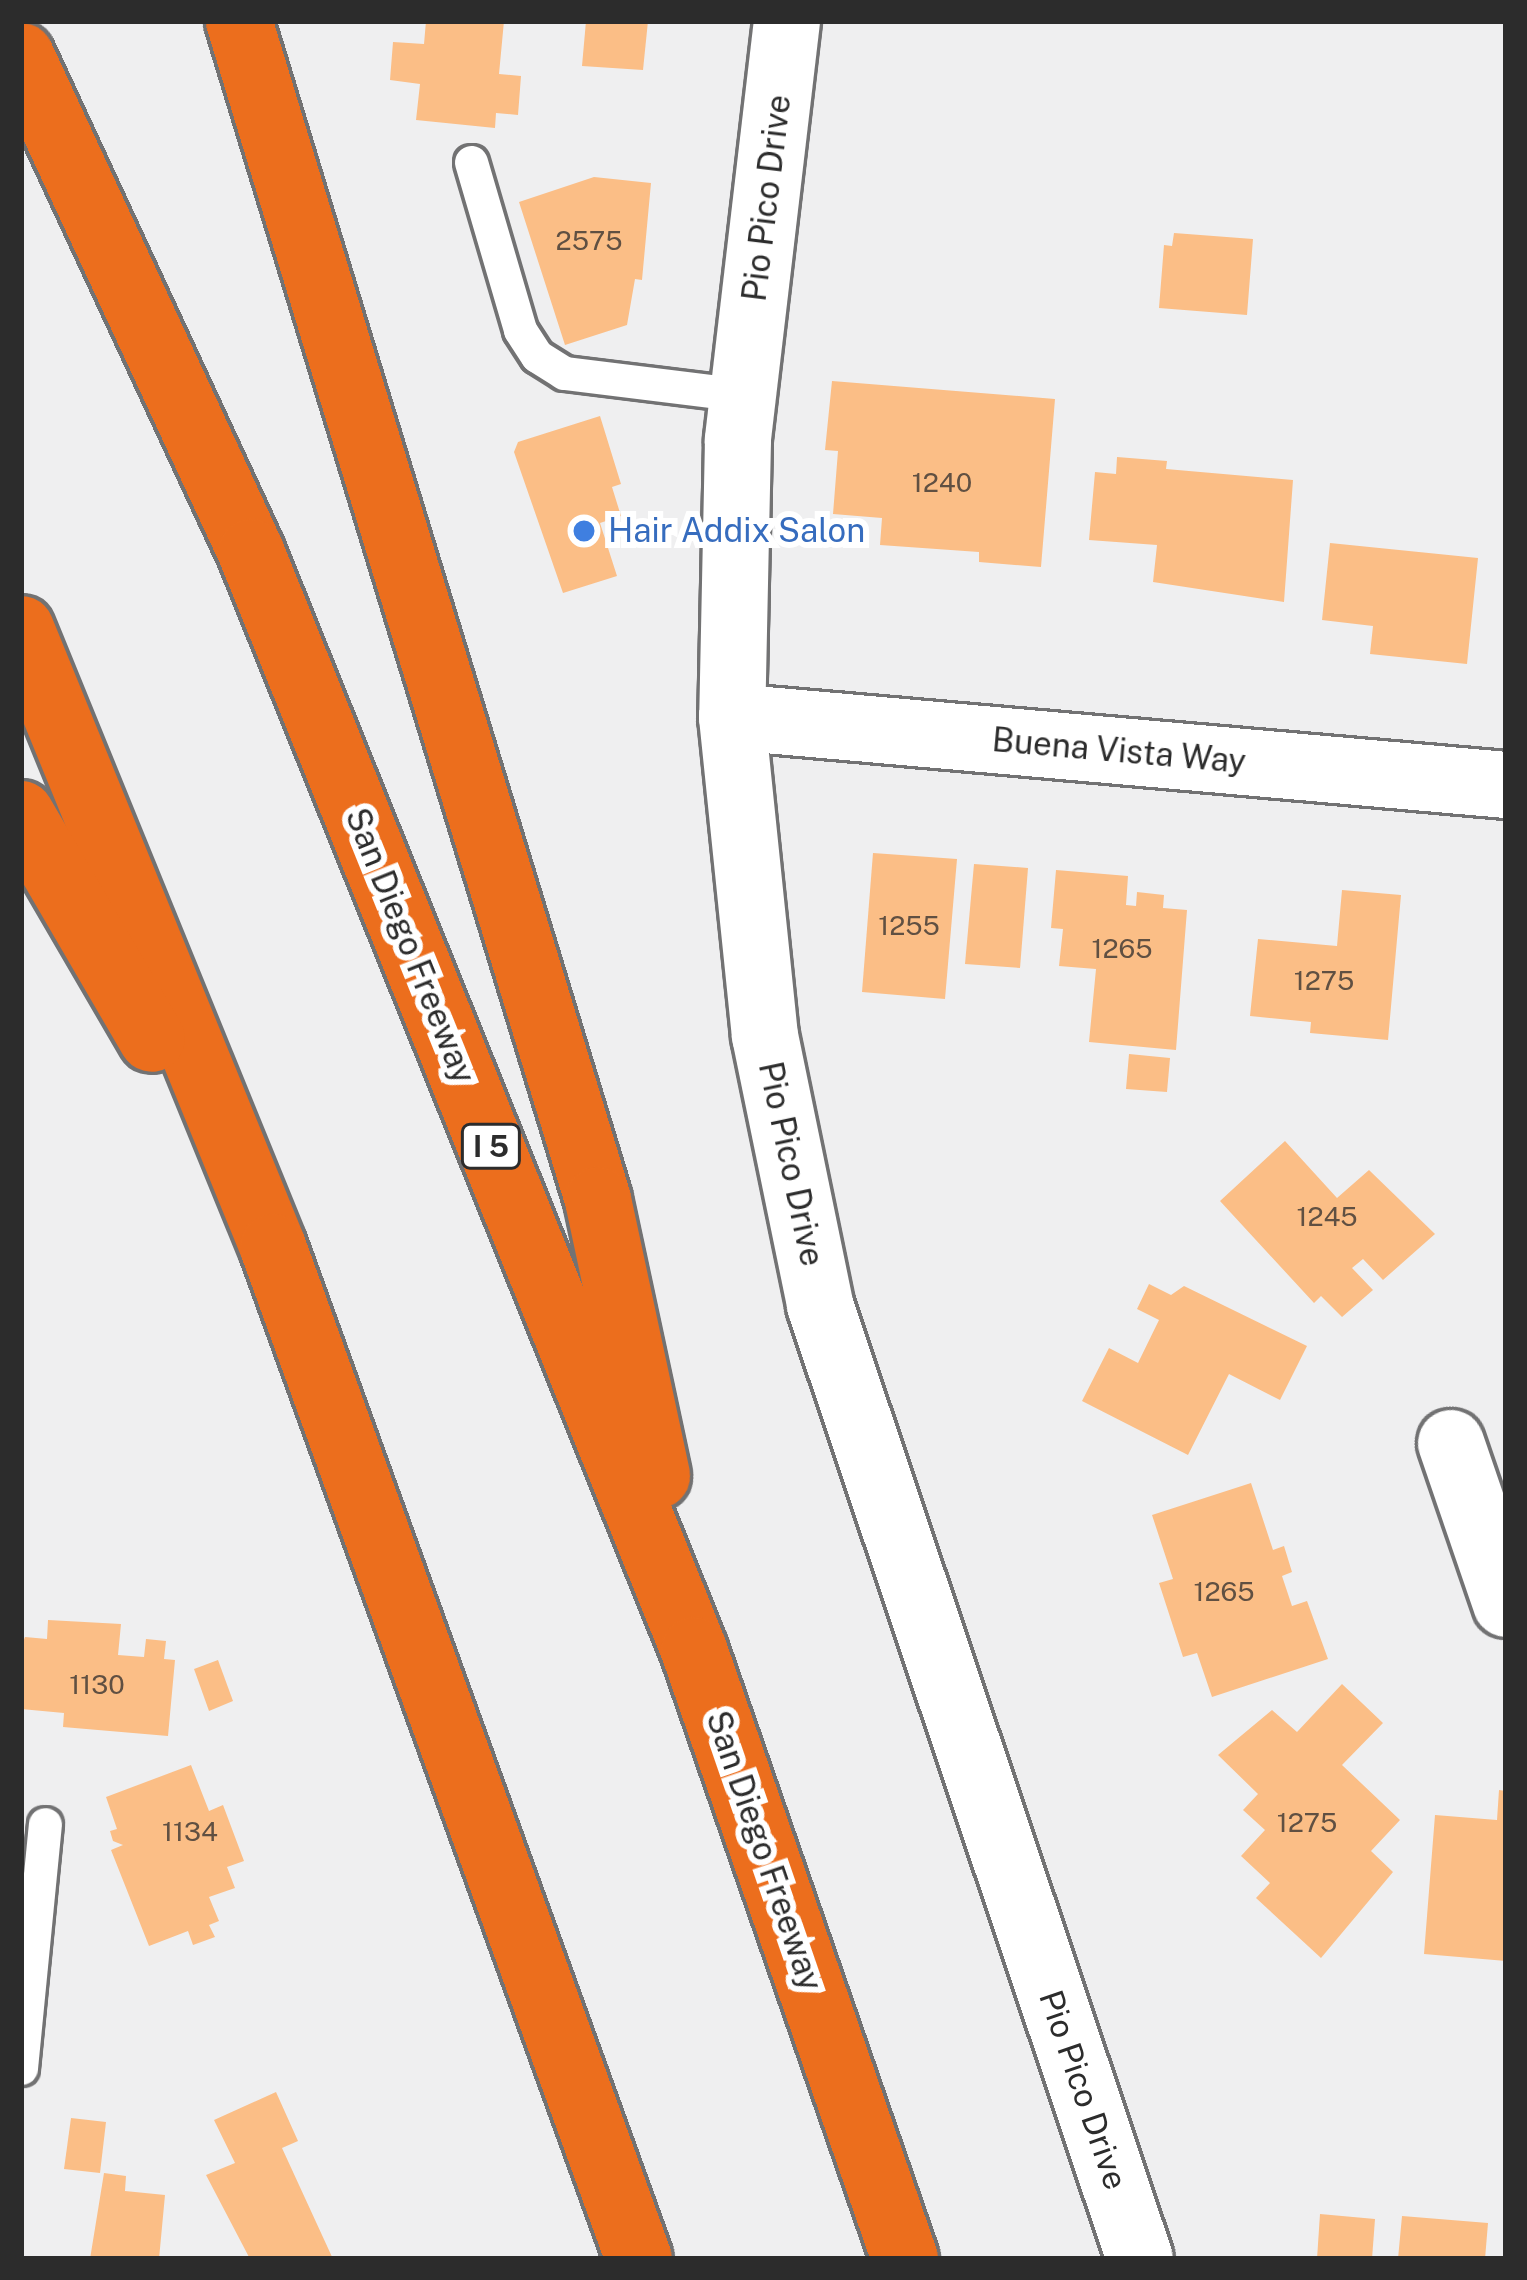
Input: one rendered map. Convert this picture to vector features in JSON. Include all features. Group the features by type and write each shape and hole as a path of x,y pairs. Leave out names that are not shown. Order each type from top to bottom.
{"highway":[{"path":"239,21 598,1200 694,1650"},
{"name":"San Diego Freeway","path":"21,56 251,552 694,1650 905,2259"},
{"path":"21,629 272,1246 639,2259"},
{"path":"21,814 272,1246"}],"street":[{"name":"Pio Pico Drive","path":"787,21 744,395 732,717 765,1036 820,1305 1139,2259"},
{"name":"Buena Vista Way","path":"732,717 1506,784"},
{"path":"1451,1443 1506,1604"}],"lane":[{"path":"471,162 520,330 537,356 563,373 744,395"},
{"path":"21,2068 45,1824"}],"building":[{"path":"426,21 504,21 499,74 521,76 518,115 496,113 495,128 416,120 420,84 390,80 393,42 424,44"},
{"path":"586,21 648,21 643,70 582,66"},
{"path":"594,177 651,183 642,280 635,279 627,325 565,345 519,202"},
{"path":"1174,233 1253,239 1247,315 1159,308 1164,245 1172,246"},
{"path":"832,381 1055,399 1041,567 979,562 979,552 880,545 882,518 833,514 838,451 825,450"},
{"path":"600,416 621,484 612,487 621,516 600,523 617,576 563,593 514,452 518,442"},
{"path":"1117,457 1167,461 1166,469 1293,480 1284,602 1153,582 1157,545 1089,540 1095,472 1116,474"},
{"path":"1330,543 1478,558 1467,664 1370,654 1373,626 1322,620"},
{"path":"873,853 957,859 945,999 862,992"},
{"path":"974,864 1028,868 1020,968 965,964"},
{"path":"1056,870 1128,876 1126,905 1136,906 1137,892 1164,895 1163,908 1187,910 1176,1050 1089,1042 1096,969 1059,966 1063,929 1051,928"},
{"path":"1342,890 1401,895 1388,1040 1310,1033 1311,1022 1250,1016 1258,939 1337,946"},
{"path":"1129,1054 1170,1058 1167,1092 1126,1089"},
{"path":"1285,1141 1337,1198 1369,1170 1435,1234 1383,1280 1363,1259 1352,1268 1373,1290 1342,1317 1321,1296 1314,1303 1220,1201"},
{"path":"1149,1284 1171,1295 1184,1286 1307,1346 1280,1400 1229,1374 1188,1455 1082,1401 1109,1348 1138,1363 1159,1320 1137,1309"},
{"path":"1251,1483 1273,1550 1284,1546 1292,1572 1282,1576 1292,1606 1307,1601 1328,1659 1212,1697 1197,1653 1183,1657 1159,1583 1173,1579 1152,1515"},
{"path":"48,1620 121,1624 118,1655 144,1657 146,1639 166,1641 164,1659 175,1660 168,1736 63,1727 64,1713 21,1709 21,1647 25,1637 47,1639"},
{"path":"218,1660 233,1701 209,1711 194,1669"},
{"path":"1342,1684 1383,1723 1342,1765 1400,1820 1371,1851 1393,1872 1321,1958 1256,1898 1270,1883 1241,1856 1265,1830 1243,1810 1258,1794 1218,1755 1272,1710 1297,1732"},
{"path":"191,1765 209,1811 223,1805 244,1861 227,1867 235,1888 209,1897 219,1921 209,1925 215,1937 193,1945 188,1931 149,1946 111,1850 123,1845 113,1841 110,1831 117,1829 106,1797"},
{"path":"1499,1790 1506,1791 1506,1961 1424,1954 1435,1815 1497,1820"},
{"path":"276,2092 298,2141 282,2148 333,2259 250,2259 206,2175 235,2163 214,2120"},
{"path":"71,2118 106,2122 100,2173 64,2169"},
{"path":"104,2173 126,2176 125,2191 165,2195 159,2259 90,2259"},
{"path":"1320,2214 1375,2219 1372,2259 1317,2259"},
{"path":"1402,2216 1488,2223 1485,2259 1398,2259"}],"place":[{"name":"Hair Addix Salon","path":"584,531"}]}
